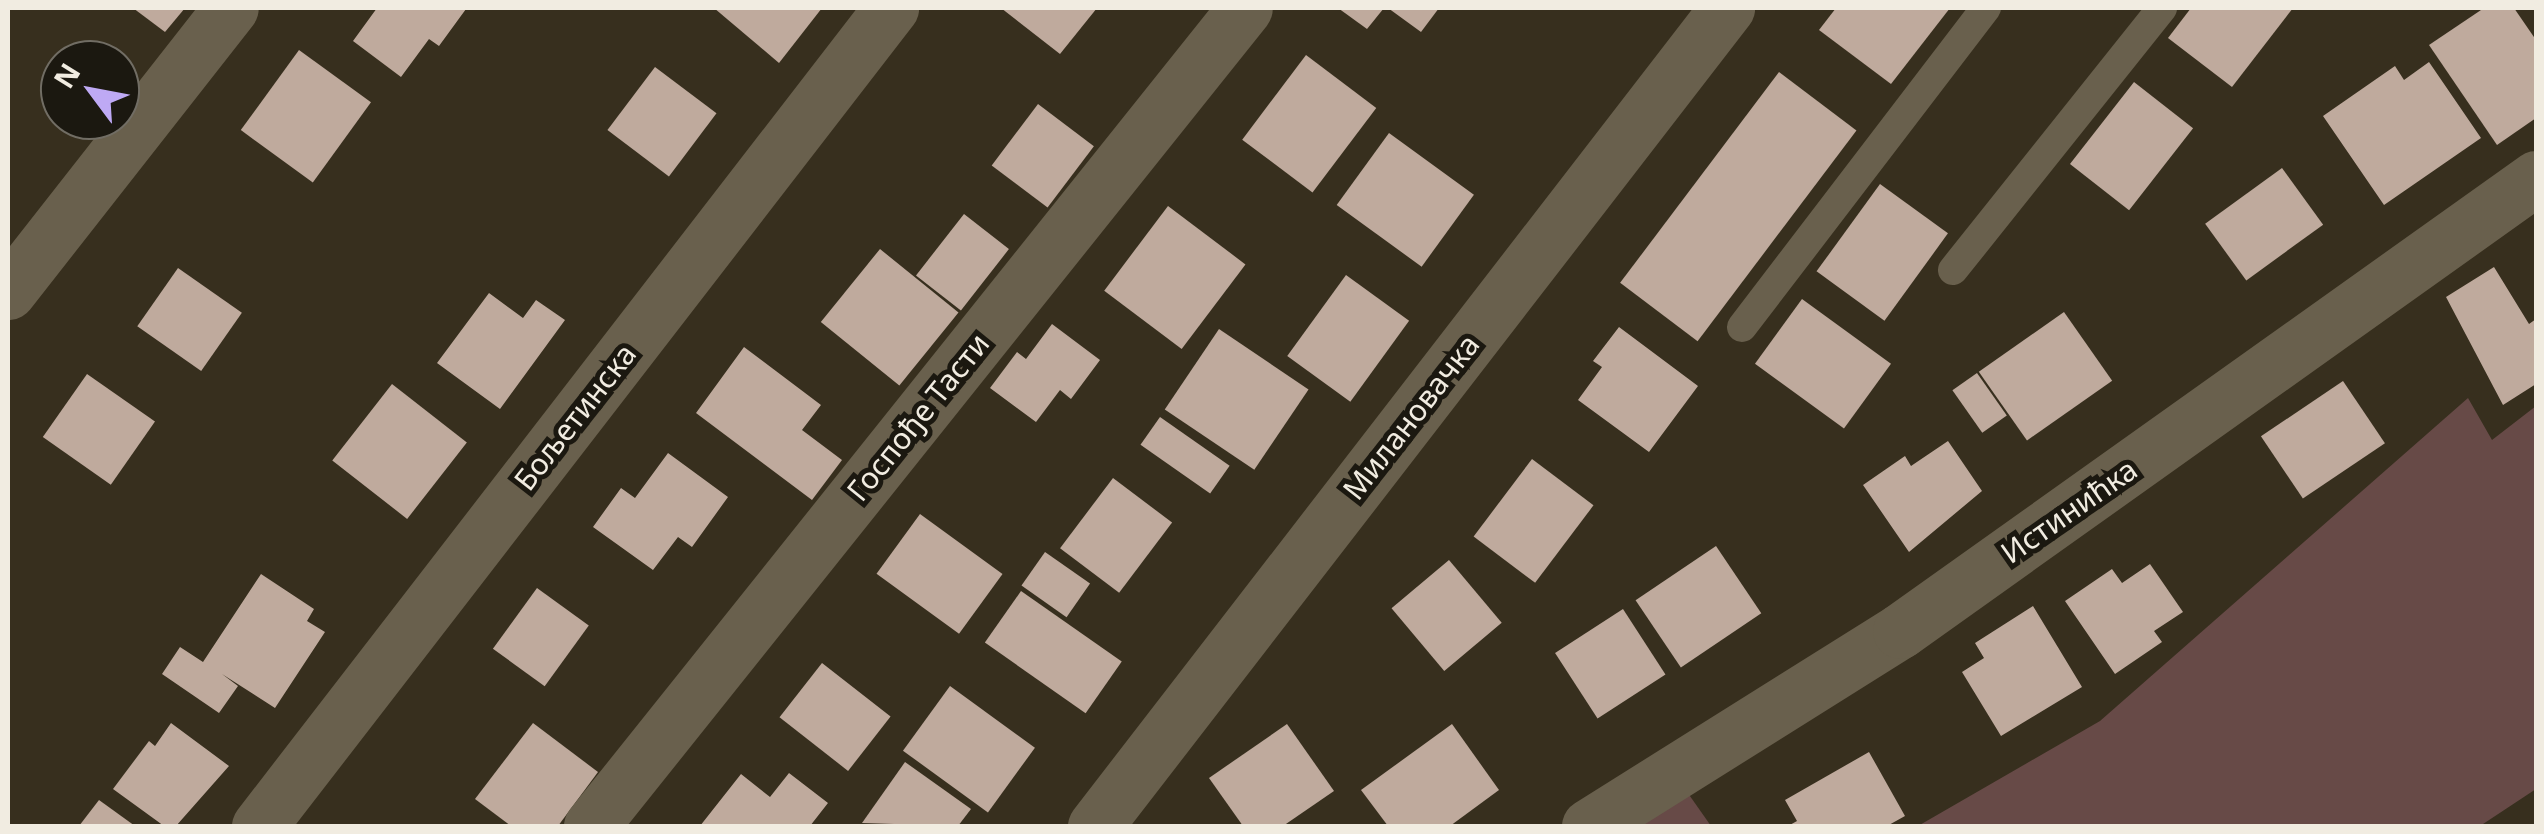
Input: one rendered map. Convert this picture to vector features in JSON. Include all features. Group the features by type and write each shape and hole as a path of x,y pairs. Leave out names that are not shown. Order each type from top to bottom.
{"street":[{"path":"8,292 231,8"},
{"name":"Бољетинска","path":"260,826 891,8"},
{"name":"Госпође Тасти","path":"590,826 1245,8"},
{"name":"Милановачка","path":"1095,826 1727,8"},
{"name":"Истинићка","path":"1590,826 1900,631 2536,178"}],"lane":[{"path":"1742,326 1986,8"},
{"path":"1953,270 2162,8"}],"shaded area":[{"path":"2468,398 2492,440 2536,406 2536,789 2480,826 1918,826 2100,721"},
{"path":"1685,789 1711,826 1631,826"}],"building":[{"path":"133,8 185,8 165,32"},
{"path":"377,8 466,9 439,46 429,39 401,77 353,41"},
{"path":"714,8 822,8 779,63"},
{"path":"1001,8 1097,8 1060,54"},
{"path":"1338,8 1384,8 1367,29"},
{"path":"1388,8 1439,8 1421,32"},
{"path":"1836,8 1950,8 1891,84 1819,30"},
{"path":"2191,8 2293,8 2232,87 2168,38"},
{"path":"2484,8 2514,8 2536,40 2536,118 2497,145 2429,45"},
{"path":"299,50 371,102 313,182 241,130"},
{"path":"1306,55 1376,108 1312,193 1242,140"},
{"path":"2429,62 2481,138 2384,205 2323,116 2395,66 2404,80"},
{"path":"655,67 716,113 669,176 607,130"},
{"path":"1779,72 1856,130 1698,341 1620,283"},
{"path":"2134,82 2193,128 2129,210 2070,164"},
{"path":"1038,104 1094,146 1048,208 992,165"},
{"path":"1389,133 1474,195 1422,267 1337,205"},
{"path":"2282,168 2323,225 2246,280 2205,224"},
{"path":"1880,184 1948,233 1884,321 1817,271"},
{"path":"1168,206 1245,264 1182,349 1104,291"},
{"path":"964,214 1009,249 961,311 916,275"},
{"path":"880,249 958,313 899,386 821,322"},
{"path":"2494,267 2529,324 2536,319 2536,384 2503,405 2446,297"},
{"path":"178,268 242,313 201,371 137,326"},
{"path":"1346,275 1409,321 1350,402 1287,356"},
{"path":"489,293 523,318 536,300 565,320 500,409 437,363"},
{"path":"1802,299 1891,364 1844,428 1755,364"},
{"path":"2064,312 2112,381 2027,440 1979,372"},
{"path":"1052,324 1100,360 1071,399 1060,390 1036,422 990,388 1017,352 1026,359"},
{"path":"1619,327 1698,386 1649,452 1578,400 1602,367 1593,361"},
{"path":"1219,329 1309,389 1254,470 1165,409"},
{"path":"744,347 821,405 802,430 842,460 812,500 696,413"},
{"path":"1977,373 2007,416 1982,433 1952,390"},
{"path":"87,374 155,422 111,485 43,437"},
{"path":"2343,381 2385,443 2303,499 2261,436"},
{"path":"392,384 467,442 407,519 332,460"},
{"path":"1160,417 1230,466 1210,494 1140,445"},
{"path":"1948,441 1982,491 1909,552 1863,485 1905,456 1911,466"},
{"path":"668,453 728,497 692,547 678,537 653,570 593,527 621,488 635,498"},
{"path":"1532,459 1593,505 1535,583 1474,536"},
{"path":"1113,478 1172,523 1119,593 1060,548"},
{"path":"920,514 1003,574 959,634 877,574"},
{"path":"1716,546 1761,613 1681,667 1636,600"},
{"path":"1045,552 1090,584 1067,617 1021,586"},
{"path":"1449,560 1502,623 1444,671 1392,608"},
{"path":"2150,564 2183,612 2154,631 2162,642 2115,674 2065,601 2112,569 2122,583"},
{"path":"261,574 314,609 307,621 325,632 275,708 222,674 238,686 219,713 162,674 180,647 203,662"},
{"path":"537,588 589,626 545,686 493,649"},
{"path":"1021,591 1122,662 1086,713 985,643"},
{"path":"2033,606 2082,687 2001,736 1962,672 1984,658 1975,643"},
{"path":"1623,609 1665,674 1598,719 1555,653"},
{"path":"822,663 891,717 848,771 780,717"},
{"path":"950,686 1035,748 988,812 903,751"},
{"path":"171,723 229,766 176,826 164,826 113,789 149,741 155,746"},
{"path":"533,723 598,772 558,826 511,826 475,799"},
{"path":"1287,724 1334,791 1283,826 1243,826 1209,778"},
{"path":"1452,724 1499,790 1450,826 1388,826 1361,790"},
{"path":"1869,752 1905,816 1887,826 1788,826 1797,821 1785,800"},
{"path":"905,762 971,809 958,826 862,823"},
{"path":"789,773 828,803 810,826 700,826 741,774 770,797"},
{"path":"99,800 135,826 79,826"}]}
